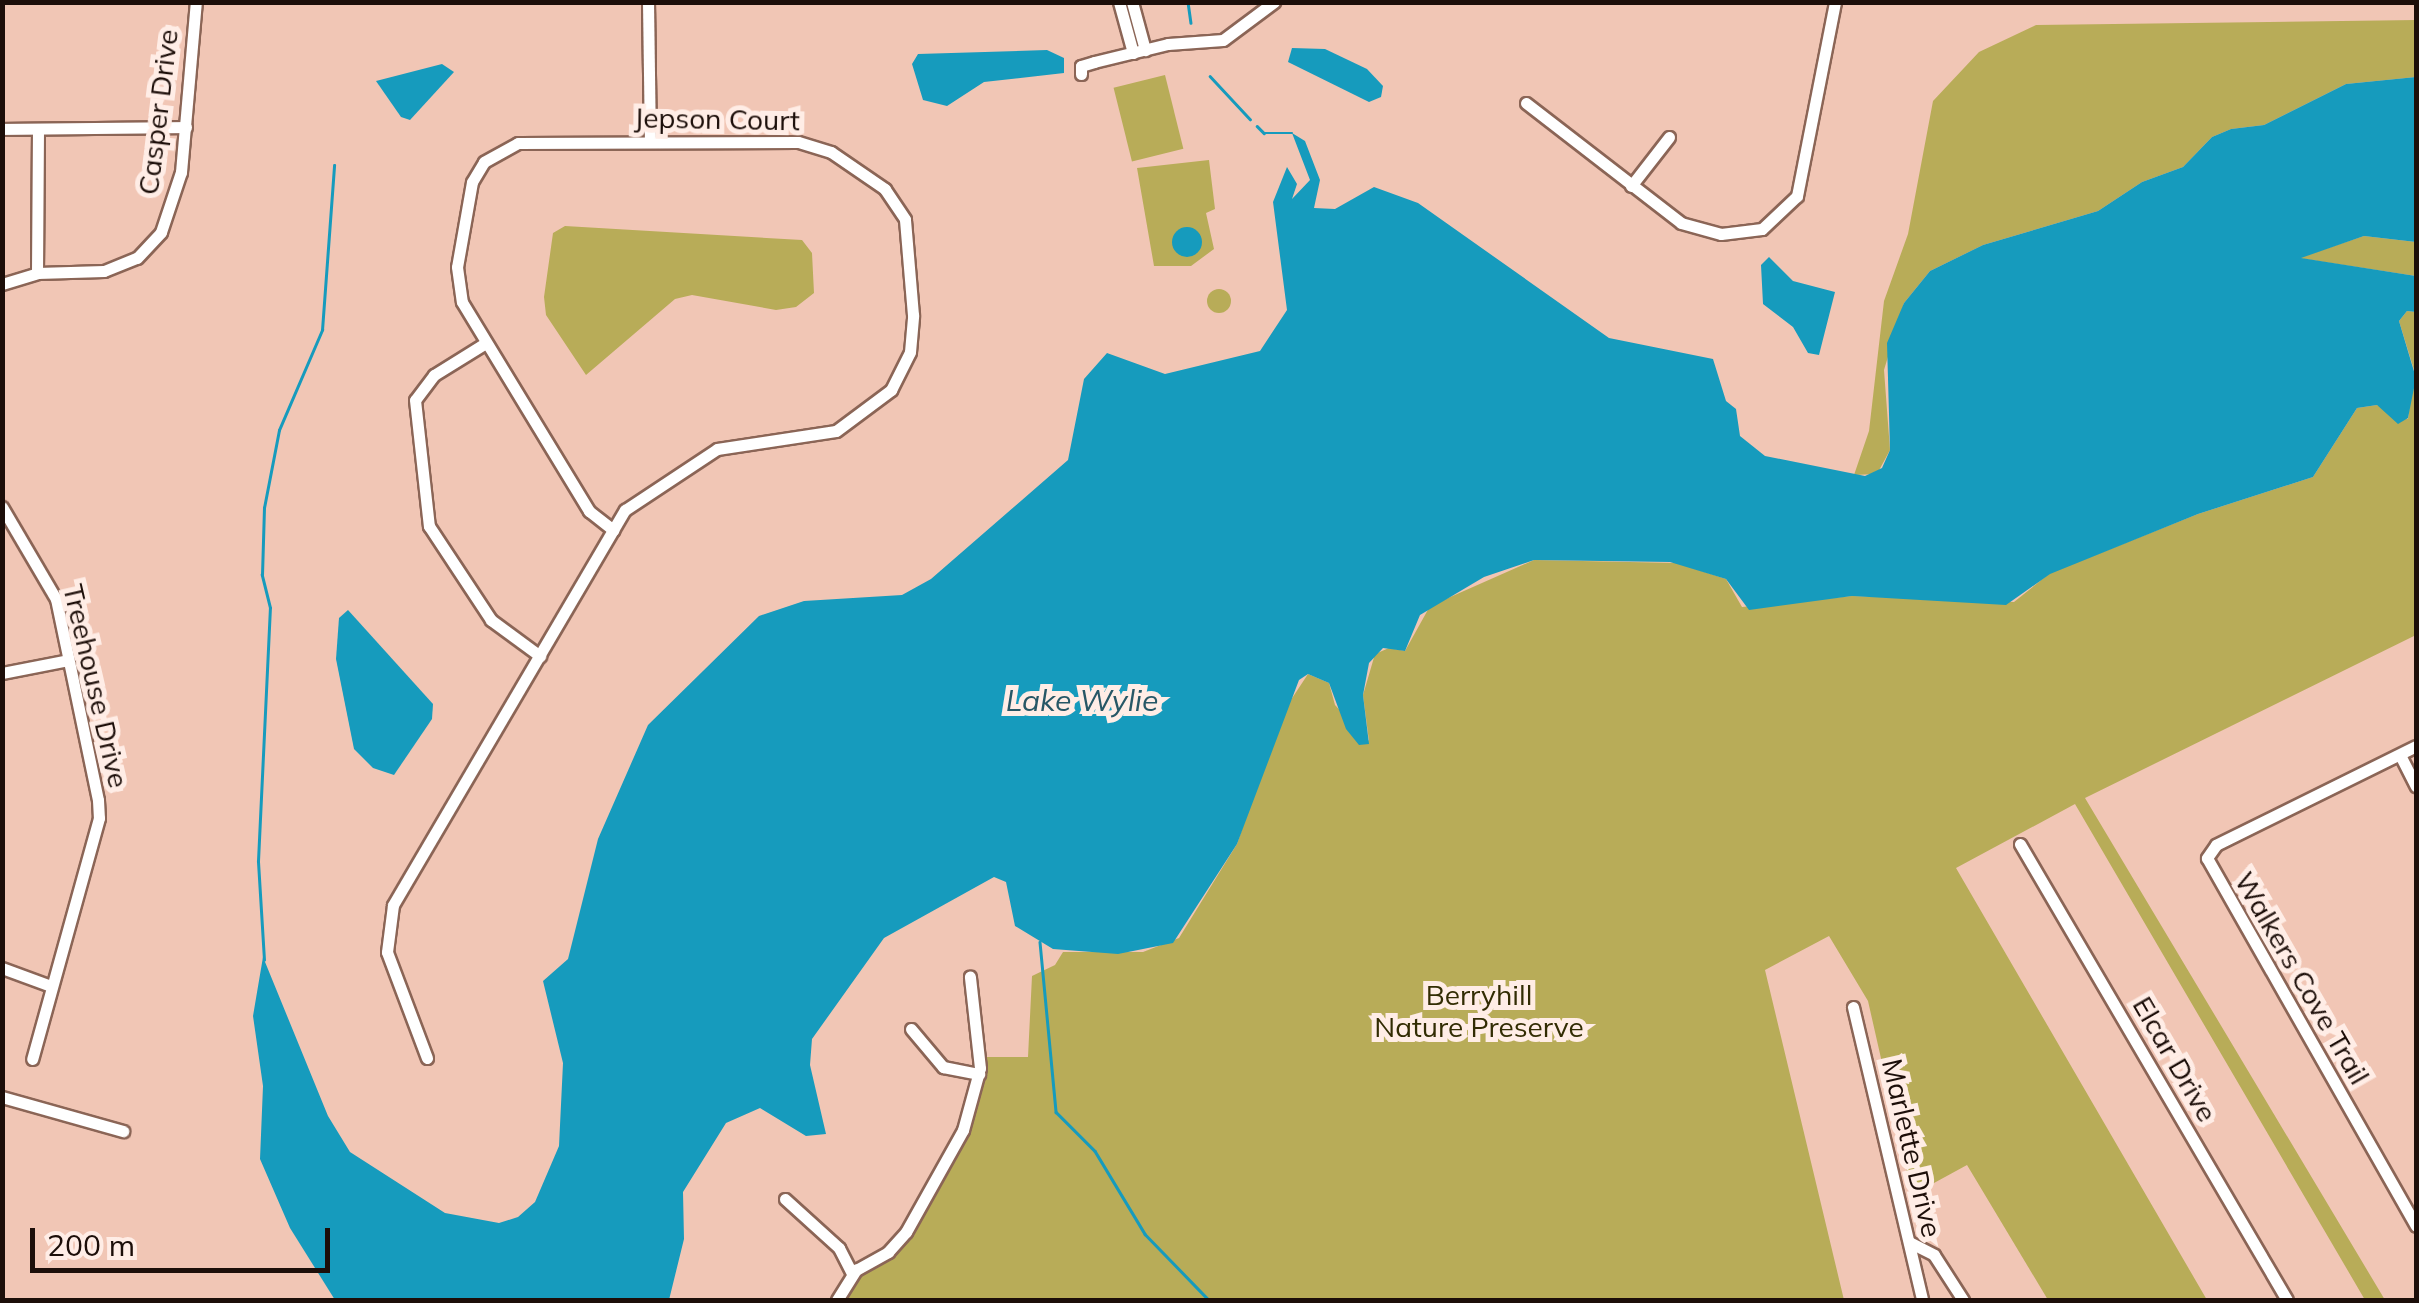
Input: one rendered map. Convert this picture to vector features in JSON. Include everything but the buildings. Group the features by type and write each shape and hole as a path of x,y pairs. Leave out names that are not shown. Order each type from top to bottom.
{"street":[{"name":"Casper Drive","path":"2,284 38,274 104,271 152,246 176,199 196,2"},
{"path":"648,2 650,141"},
{"path":"1119,2 1139,51"},
{"path":"1132,2 1139,51"},
{"path":"1081,74 1082,65 1139,51 1223,40 1274,2"},
{"path":"1526,103 1681,223 1706,232 1750,233 1782,217 1804,174 1836,2"},
{"path":"2,129 186,127"},
{"path":"38,129 38,274"},
{"path":"1631,186 1669,137"},
{"name":"Jepson Court","path":"427,1058 388,952 392,905 626,510 717,449 824,434 863,417 900,377 913,329 904,219 885,189 830,152 798,142 518,144 484,162 472,182 457,267 462,302 484,344 589,510 613,530"},
{"path":"484,344 434,375 415,400 429,526 491,620 540,656"},
{"name":"Treehouse Drive","path":"2,507 56,599 99,818 32,1060"},
{"path":"2,673 68,660"},
{"name":"Walkers Cove Trail","path":"2416,746 2216,845 2208,858 2416,1226"},
{"path":"2400,755 2416,786"},
{"name":"Elcar Drive","path":"2020,844 2287,1300"},
{"path":"2,968 51,986"},
{"path":"837,1300 852,1274 906,1232 963,1130 980,1074 970,977"},
{"name":"Marlette Drive","path":"1853,1007 1922,1300"},
{"path":"911,1029 942,1067 980,1074"},
{"path":"2,1097 124,1131"},
{"path":"785,1199 840,1248 852,1274"},
{"path":"1909,1242 1934,1255 1963,1300"}],"green space":[{"path":"2416,20 2416,77 2346,84 2264,125 2231,129 2212,137 2183,167 2142,182 2098,211 1983,245 1930,271 1904,303 1884,370 1890,450 1877,474 1854,475 1869,431 1884,301 1908,234 1933,101 1979,52 2036,25"},
{"path":"1165,75 1183,149 1132,162 1114,88"},
{"path":"1209,160 1215,209 1206,213 1214,249 1191,266 1154,266 1137,168"},
{"path":"565,226 802,240 812,253 814,293 796,307 776,310 692,295 675,299 586,375 546,315 544,297 553,233"},
{"path":"2364,236 2416,242 2416,276 2298,258"},
{"path":"1219,289 1231,301 1219,313 1207,301"},
{"name":"Berryhill Nature Preserve","path":"2407,311 2416,312 2416,635 2085,798 2385,1300 2365,1300 2075,804 1956,868 2207,1300 2048,1300 1967,1165 1912,1195 1868,1001 1829,936 1765,970 1844,1300 840,1300 937,1185 984,1057 1028,1057 1032,976 1055,965 1063,952 1143,952 1179,938 1237,844 1281,715 1308,674 1329,683 1335,705 1369,741 1363,695 1375,654 1389,648 1405,651 1430,606 1534,560 1677,563 1726,579 1742,607 1852,596 2014,602 2050,573 2198,514 2313,477 2357,408 2377,405 2408,419 2414,370 2399,321"}],"water":[{"path":"1292,48 1325,49 1367,69 1383,86 1381,97 1369,102 1288,62"},
{"path":"1047,50 1064,58 1064,73 984,82 947,106 923,100 912,64 918,54"},
{"path":"442,64 454,72 410,120 401,117 376,81"},
{"name":"Lake Wylie","path":"2416,77 2416,242 2364,236 2301,258 2416,276 2416,312 2407,311 2399,321 2416,378 2408,418 2398,424 2377,405 2357,408 2313,477 2198,514 2050,574 2006,605 1852,596 1749,610 1726,579 1670,562 1534,560 1484,577 1420,615 1405,651 1383,648 1369,663 1363,695 1369,744 1359,745 1346,729 1329,683 1308,674 1299,680 1237,844 1173,943 1118,954 1053,949 1015,926 1006,882 994,877 884,938 812,1039 810,1065 826,1134 806,1136 760,1108 726,1123 683,1192 684,1239 669,1300 335,1300 290,1228 260,1159 263,1086 253,1016 263,957 328,1116 350,1152 445,1213 499,1223 518,1217 535,1202 559,1146 563,1063 543,981 568,959 598,839 648,725 759,616 804,601 902,595 931,579 1068,460 1084,379 1107,353 1165,374 1260,351 1287,310 1273,202 1287,167 1297,184 1292,199 1310,180 1292,133 1305,141 1320,180 1314,208 1335,209 1374,187 1418,203 1609,338 1713,359 1726,401 1736,409 1740,436 1765,456 1865,476 1882,468 1890,450 1887,343 1904,303 1930,271 1983,245 2098,211 2142,182 2183,167 2212,137 2231,129 2264,125 2346,84"},
{"path":"1187,227 1198,231 1202,242 1198,253 1187,257 1176,253 1172,242 1176,231"},
{"path":"1769,257 1793,281 1835,292 1819,355 1808,353 1793,327 1763,304 1761,265"},
{"path":"348,610 433,704 432,719 394,775 373,768 354,749 336,659 339,618"}],"waterway":[{"path":"1188,2 1191,23"},
{"path":"1210,76 1250,119"},
{"path":"1257,126 1264,133 1292,133"},
{"path":"264,960 258,861 270,608 262,575 264,508 279,430 322,330 334,165"},
{"path":"1040,942 1056,1112 1095,1151 1145,1234 1209,1300"}]}
